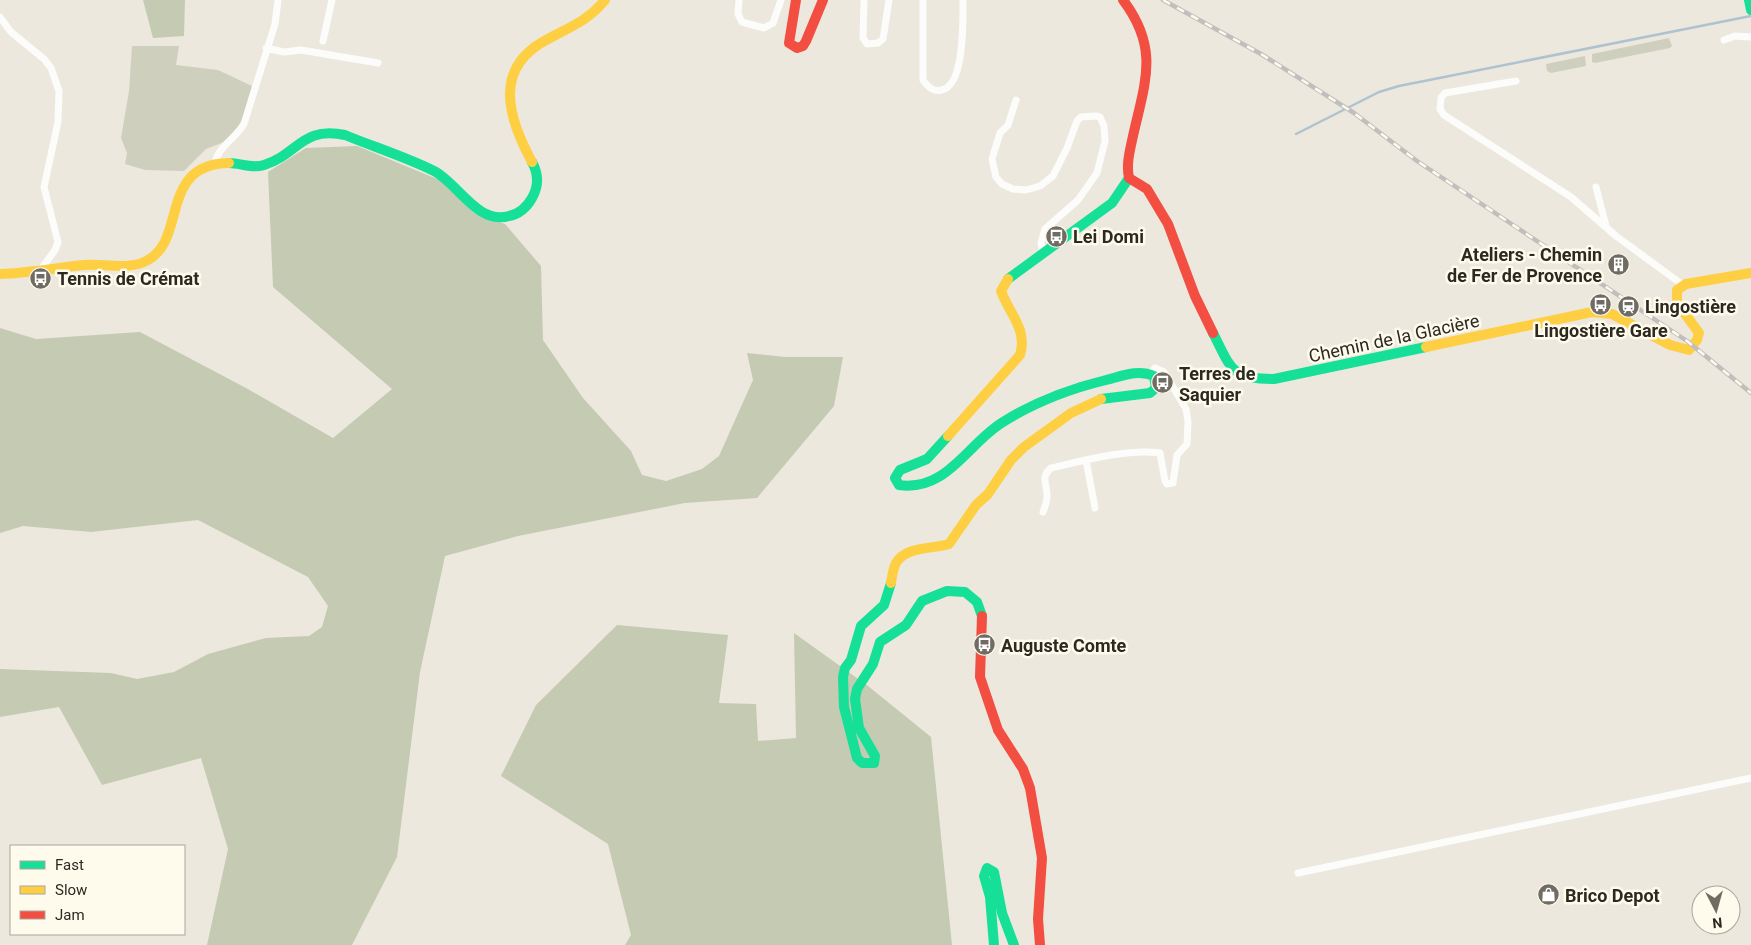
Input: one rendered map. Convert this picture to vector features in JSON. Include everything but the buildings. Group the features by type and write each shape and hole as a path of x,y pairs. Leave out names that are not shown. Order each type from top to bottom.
{"street":[{"path":"215,164 222,149 239,133 244,124 275,24 278,0"},
{"path":"323,41 332,0"},
{"path":"0,274 38,272 84,265 126,266 148,261 156,256 166,242 174,205 184,186 201,170 215,164 227,162 250,167 265,165 305,137 320,132 336,132 447,178 475,207 485,214 495,218 514,216 530,203 537,184 537,173 520,138 512,115 510,92 515,67 537,44 591,16 600,9 605,0"},
{"path":"739,0 738,14 742,22 764,28 773,23 782,0"},
{"path":"796,0 789,43 797,48 803,46 806,41 823,0"},
{"path":"864,0 863,38 867,44 878,44 883,39 889,0"},
{"path":"923,0 923,80 928,87 937,91 947,89 953,81 958,66 962,43 963,0"},
{"path":"1123,0 1142,24 1148,51 1146,70 1128,156 1130,181 1112,203 1012,274 1002,288 1002,295 1022,333 1023,348 1020,355 927,459 897,472 895,478 899,485 914,487 930,481 962,462 976,443 994,428 1060,393 1129,374 1150,374"},
{"path":"0,17 10,32 44,59 51,68 59,91 58,122 44,187 58,242 55,250 38,272"},
{"path":"1724,40 1735,36 1751,37"},
{"path":"266,48 284,52 301,50 378,63"},
{"path":"1516,81 1445,93 1440,103 1440,109 1444,115 1571,197 1606,227 1683,285 1751,273"},
{"path":"1016,100 1008,125 1000,133 992,159 996,177 1002,184 1014,189 1026,190 1040,186 1053,176 1067,148 1077,121 1081,117 1100,117 1104,126 1105,141 1097,173 1078,200 1045,229 1041,244 1043,253"},
{"name":"Chemin de la Glacière","path":"1130,181 1151,193 1174,237 1195,296 1225,359 1238,374 1254,379 1274,379 1592,312 1612,314 1670,345 1689,350 1699,333 1676,300 1677,290 1683,285"},
{"path":"1596,187 1606,227"},
{"path":"1043,512 1047,495 1044,479 1047,472 1051,468 1086,460 1123,454 1160,453 1165,481 1167,484 1173,483 1177,455 1187,444 1188,422 1186,410 1164,372 1155,368 1150,374"},
{"path":"1040,945 1038,920 1042,858 1033,807 1024,769 998,730 983,689 979,662 983,618 977,602 972,597 958,591 928,597 922,601 906,625 880,642 873,664 857,689 855,699 859,728 875,756 874,763 870,765 861,763 857,758 844,707 842,677 845,668 851,660 860,626 884,605 896,564 903,556 914,550 949,544 976,505 988,494 1011,460 1024,447 1071,413 1090,403 1116,395 1150,393 1156,388 1156,382 1150,374"},
{"path":"1086,460 1095,508"},
{"path":"1298,874 1751,778"},
{"path":"994,945 990,897 984,876 987,868 994,872 1002,913 1014,945"}],"green space":[{"path":"143,0 185,0 184,36 153,38"},
{"path":"1669,38 1672,46 1670,48 1595,63 1592,62 1592,54"},
{"path":"132,46 179,46 176,65 218,70 252,86 242,120 235,131 224,142 206,149 184,171 145,170 125,164 127,153 121,138 129,91"},
{"path":"1585,56 1586,66 1551,73 1547,71 1546,64"},
{"path":"357,146 442,181 474,213 505,224 541,266 543,340 583,398 631,451 642,475 666,481 702,469 719,456 753,380 747,353 785,357 843,357 834,406 757,498 685,503 518,536 445,556 420,672 397,857 352,945 207,945 228,849 201,758 102,785 59,707 0,717 0,669 111,673 137,679 174,672 208,654 266,638 309,636 322,627 328,606 308,577 198,520 91,532 23,526 0,533 0,328 36,339 140,332 246,388 333,438 392,389 273,287 268,172 306,148"},
{"path":"617,625 728,635 719,703 756,704 758,741 796,738 794,633 868,686 931,737 952,945 625,945 631,935 608,844 501,776 536,705"}],"waterway":[{"path":"1296,134 1379,92 1399,86 1751,16"}],"railway":[{"path":"1163,0 1261,54 1354,113 1417,161 1687,341 1751,393"}],"traffic: fast":[{"path":"1749,0 1751,10"},
{"path":"229,163 260,166 276,160 301,142 319,134 345,135 434,171 478,209 498,217 516,214 530,201 537,184 536,171 532,162"},
{"path":"1008,279 1112,203 1129,178"},
{"path":"1213,333 1229,363 1240,374 1248,377 1274,379 1426,347"},
{"path":"948,436 927,459 900,470 895,478 899,485 916,485 931,481 944,474 990,431 1040,402 1124,375 1142,373 1154,376 1156,388 1150,393 1101,399"},
{"path":"891,583 884,605 861,626 851,660 845,668 843,677 844,707 857,758 862,763 874,763 875,756 859,728 855,699 857,689 873,664 880,642 906,625 922,601 947,591 965,592 977,602 982,616"},
{"path":"994,945 990,897 984,876 987,868 994,872 1002,913 1014,945"}],"traffic: slow":[{"path":"532,162 516,127 510,94 512,78 519,64 530,50 586,18 605,0"},
{"path":"0,274 84,265 125,266 148,260 160,250 167,236 183,189 192,176 207,167 229,163"},
{"path":"1426,347 1592,312 1612,314 1670,345 1689,350 1697,340 1699,333 1677,303 1677,290 1686,284 1751,273"},
{"path":"948,436 1020,355 1022,346 1020,330 1001,291 1008,279"},
{"path":"891,583 893,570 900,558 913,551 949,544 976,505 988,494 1011,460 1024,447 1071,413 1101,399"}],"traffic: jam":[{"path":"796,0 789,43 797,48 803,46 806,41 823,0"},
{"path":"1123,0 1135,18 1146,50 1145,82 1129,157 1129,178"},
{"path":"1129,178 1147,189 1168,224 1195,296 1213,333"},
{"path":"982,616 980,677 998,730 1023,769 1030,788 1042,858 1038,919 1040,945"}],"place":[{"name":"Lei Domi","path":"1057,236"},
{"name":"Ateliers - Chemin de Fer de Provence","path":"1618,264"},
{"name":"Tennis de Crémat","path":"41,278"},
{"name":"Lingostière Gare","path":"1601,305"},
{"name":"Lingostière","path":"1629,306"},
{"name":"Terres de Saquier","path":"1163,383"},
{"name":"Auguste Comte","path":"985,645"},
{"name":"Brico Depot","path":"1549,895"}]}
